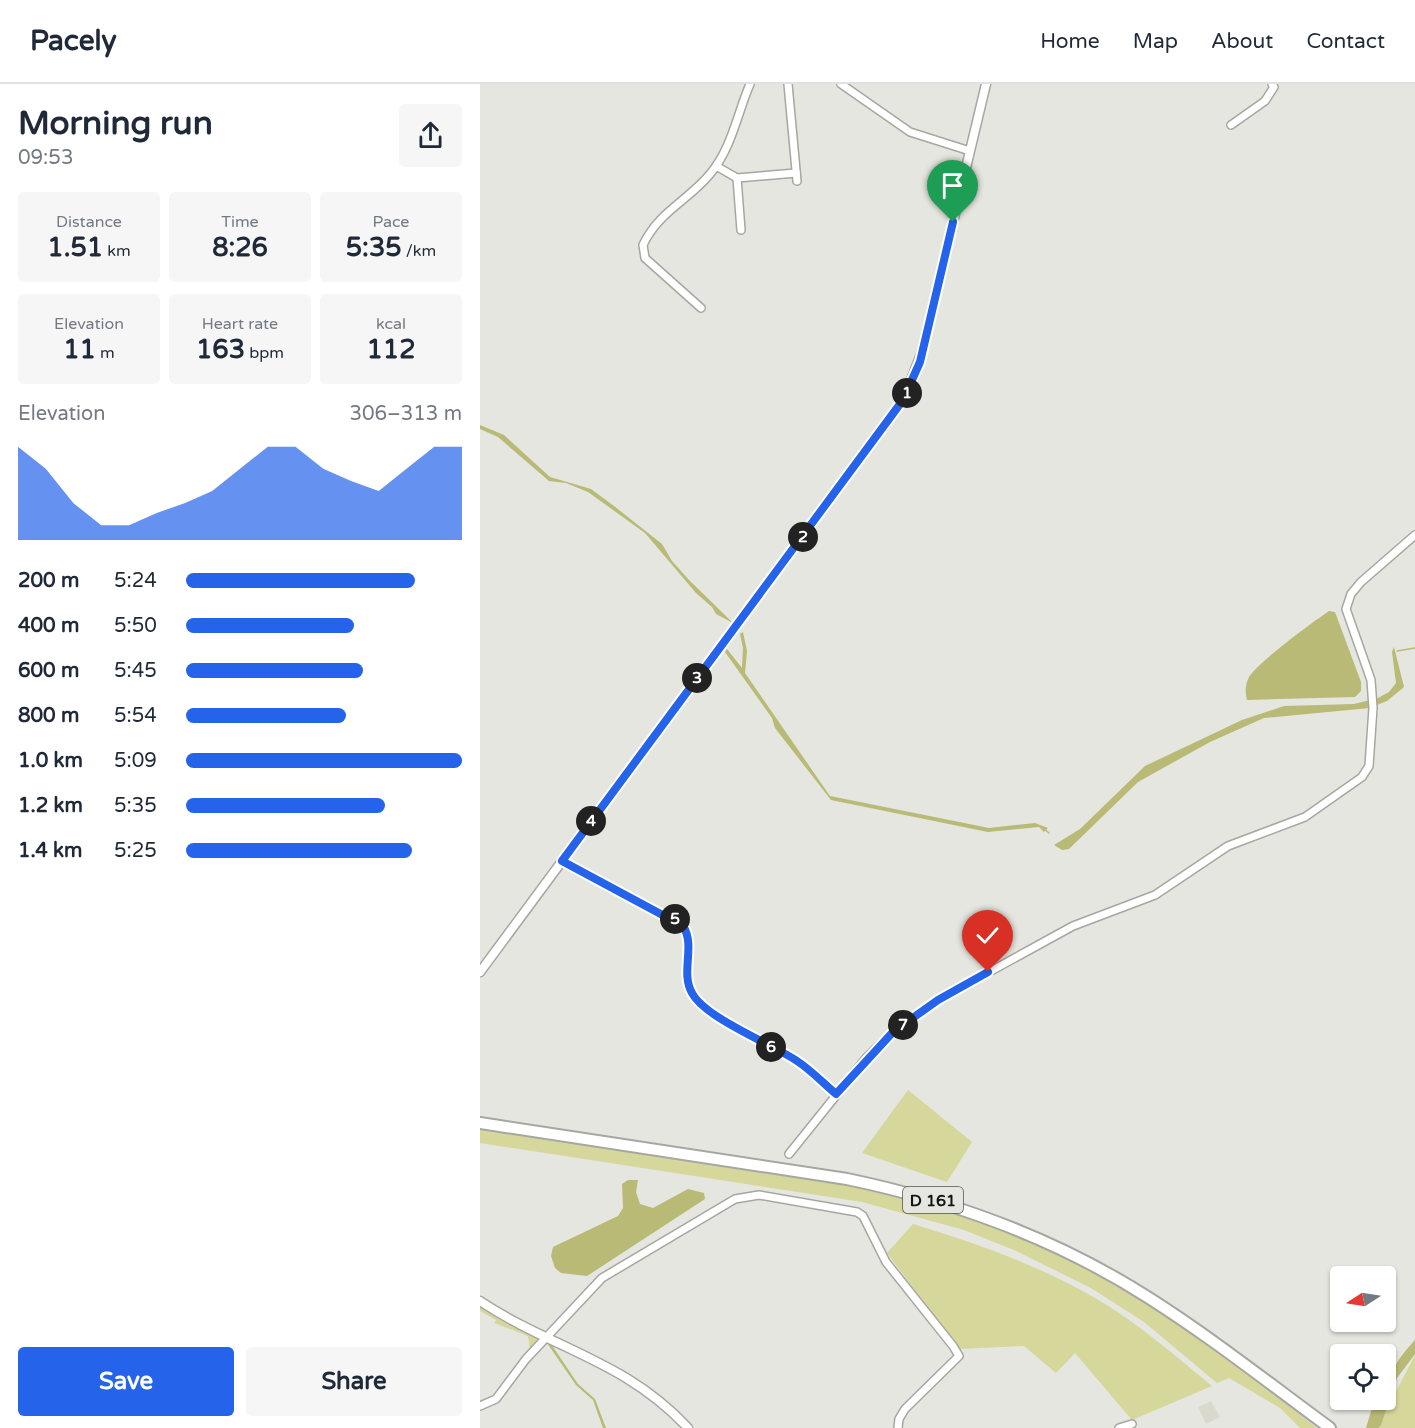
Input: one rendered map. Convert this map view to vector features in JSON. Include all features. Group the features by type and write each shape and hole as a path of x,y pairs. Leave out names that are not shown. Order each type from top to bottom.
{"main road":[{"name":"D 161","path":"480,1123 837,1177 896,1189 969,1211 1047,1243 1148,1296 1330,1428"}],"street":[{"path":"701,308 649,262 642,249 651,229 700,185 716,166 729,142 750,84"},
{"path":"716,166 737,178 796,177 788,84"},
{"path":"841,84 910,132 970,151"},
{"path":"482,966 740,622 882,430 908,391 922,352 986,84"},
{"path":"1231,125 1264,100 1274,87 1272,84"},
{"path":"737,178 741,230"},
{"path":"789,1154 836,1094 893,1032 938,1000 1073,926 1155,895 1228,846 1305,817 1362,777 1369,766 1373,708 1371,680 1346,609 1351,594 1361,582 1415,535"},
{"path":"562,861 683,926 689,941 687,978 692,993 701,1004 763,1044 800,1062 836,1094"},
{"path":"480,1406 496,1399 546,1336 602,1278 735,1198 759,1195 857,1212 862,1216 886,1262 959,1356 905,1409 899,1419 898,1428"},
{"path":"480,1301 632,1380 668,1408 688,1428"},
{"path":"1119,1428 1132,1424"}],"shaded area":[{"path":"480,425 504,435 550,477 591,489 614,506 662,544 672,561 689,580 733,623 716,614 645,533 588,492 566,483 549,481 498,437 480,429"},
{"path":"1329,611 1335,612 1361,682 1361,691 1355,697 1247,700 1247,683 1254,671 1286,642"},
{"path":"743,632 747,651 745,673 830,796 989,828 1035,823 1048,828 1044,832 1039,827 988,832 831,800 775,728 772,718 725,652 727,649 742,668 743,648 740,634"},
{"path":"1394,647 1404,687 1387,701 1377,705 1376,699 1389,692 1396,683 1392,652"},
{"path":"1370,700 1370,708 1264,718 1210,742 1138,782 1069,849 1062,850 1054,845 1080,829 1145,766 1242,720 1284,706 1354,704"},
{"path":"908,1090 972,1142 947,1182 862,1153"},
{"path":"480,1129 828,1181 926,1203 990,1224 1078,1264 1161,1313 1201,1340 1317,1428 1300,1428 1280,1408 1229,1378 1217,1383 1144,1322 1091,1288 1014,1250 964,1230 862,1202 480,1143"},
{"path":"628,1180 638,1180 636,1192 640,1204 653,1208 688,1189 704,1193 705,1199 587,1276 561,1273 555,1268 551,1256 553,1247 618,1216 623,1208 622,1184"},
{"path":"913,1224 1006,1256 1073,1286 1126,1318 1212,1386 1132,1420 1075,1353 1056,1373 1024,1346 959,1349 887,1253"},
{"path":"480,1306 539,1337 530,1350 528,1336 494,1323 496,1320 480,1311"},
{"path":"1415,1340 1415,1354 1396,1381 1396,1364"},
{"path":"549,1341 578,1384 595,1399 606,1428 603,1428 593,1400 576,1385 547,1343"},
{"path":"1415,1355 1415,1428 1373,1428 1386,1410 1396,1410 1396,1392"},
{"path":"1211,1401 1220,1417 1206,1424 1198,1407"},
{"path":"1371,1410 1386,1410 1379,1428 1366,1428"}],"waterway":[{"path":"1397,651 1415,648"},
{"path":"1044,829 1049,833"}],"route":[{"path":"953,222 920,362 903,400 562,861 676,920 688,932 687,978 692,993 701,1004 763,1044 800,1062 836,1094 867,1057 893,1032 938,1000 988,972"}]}
